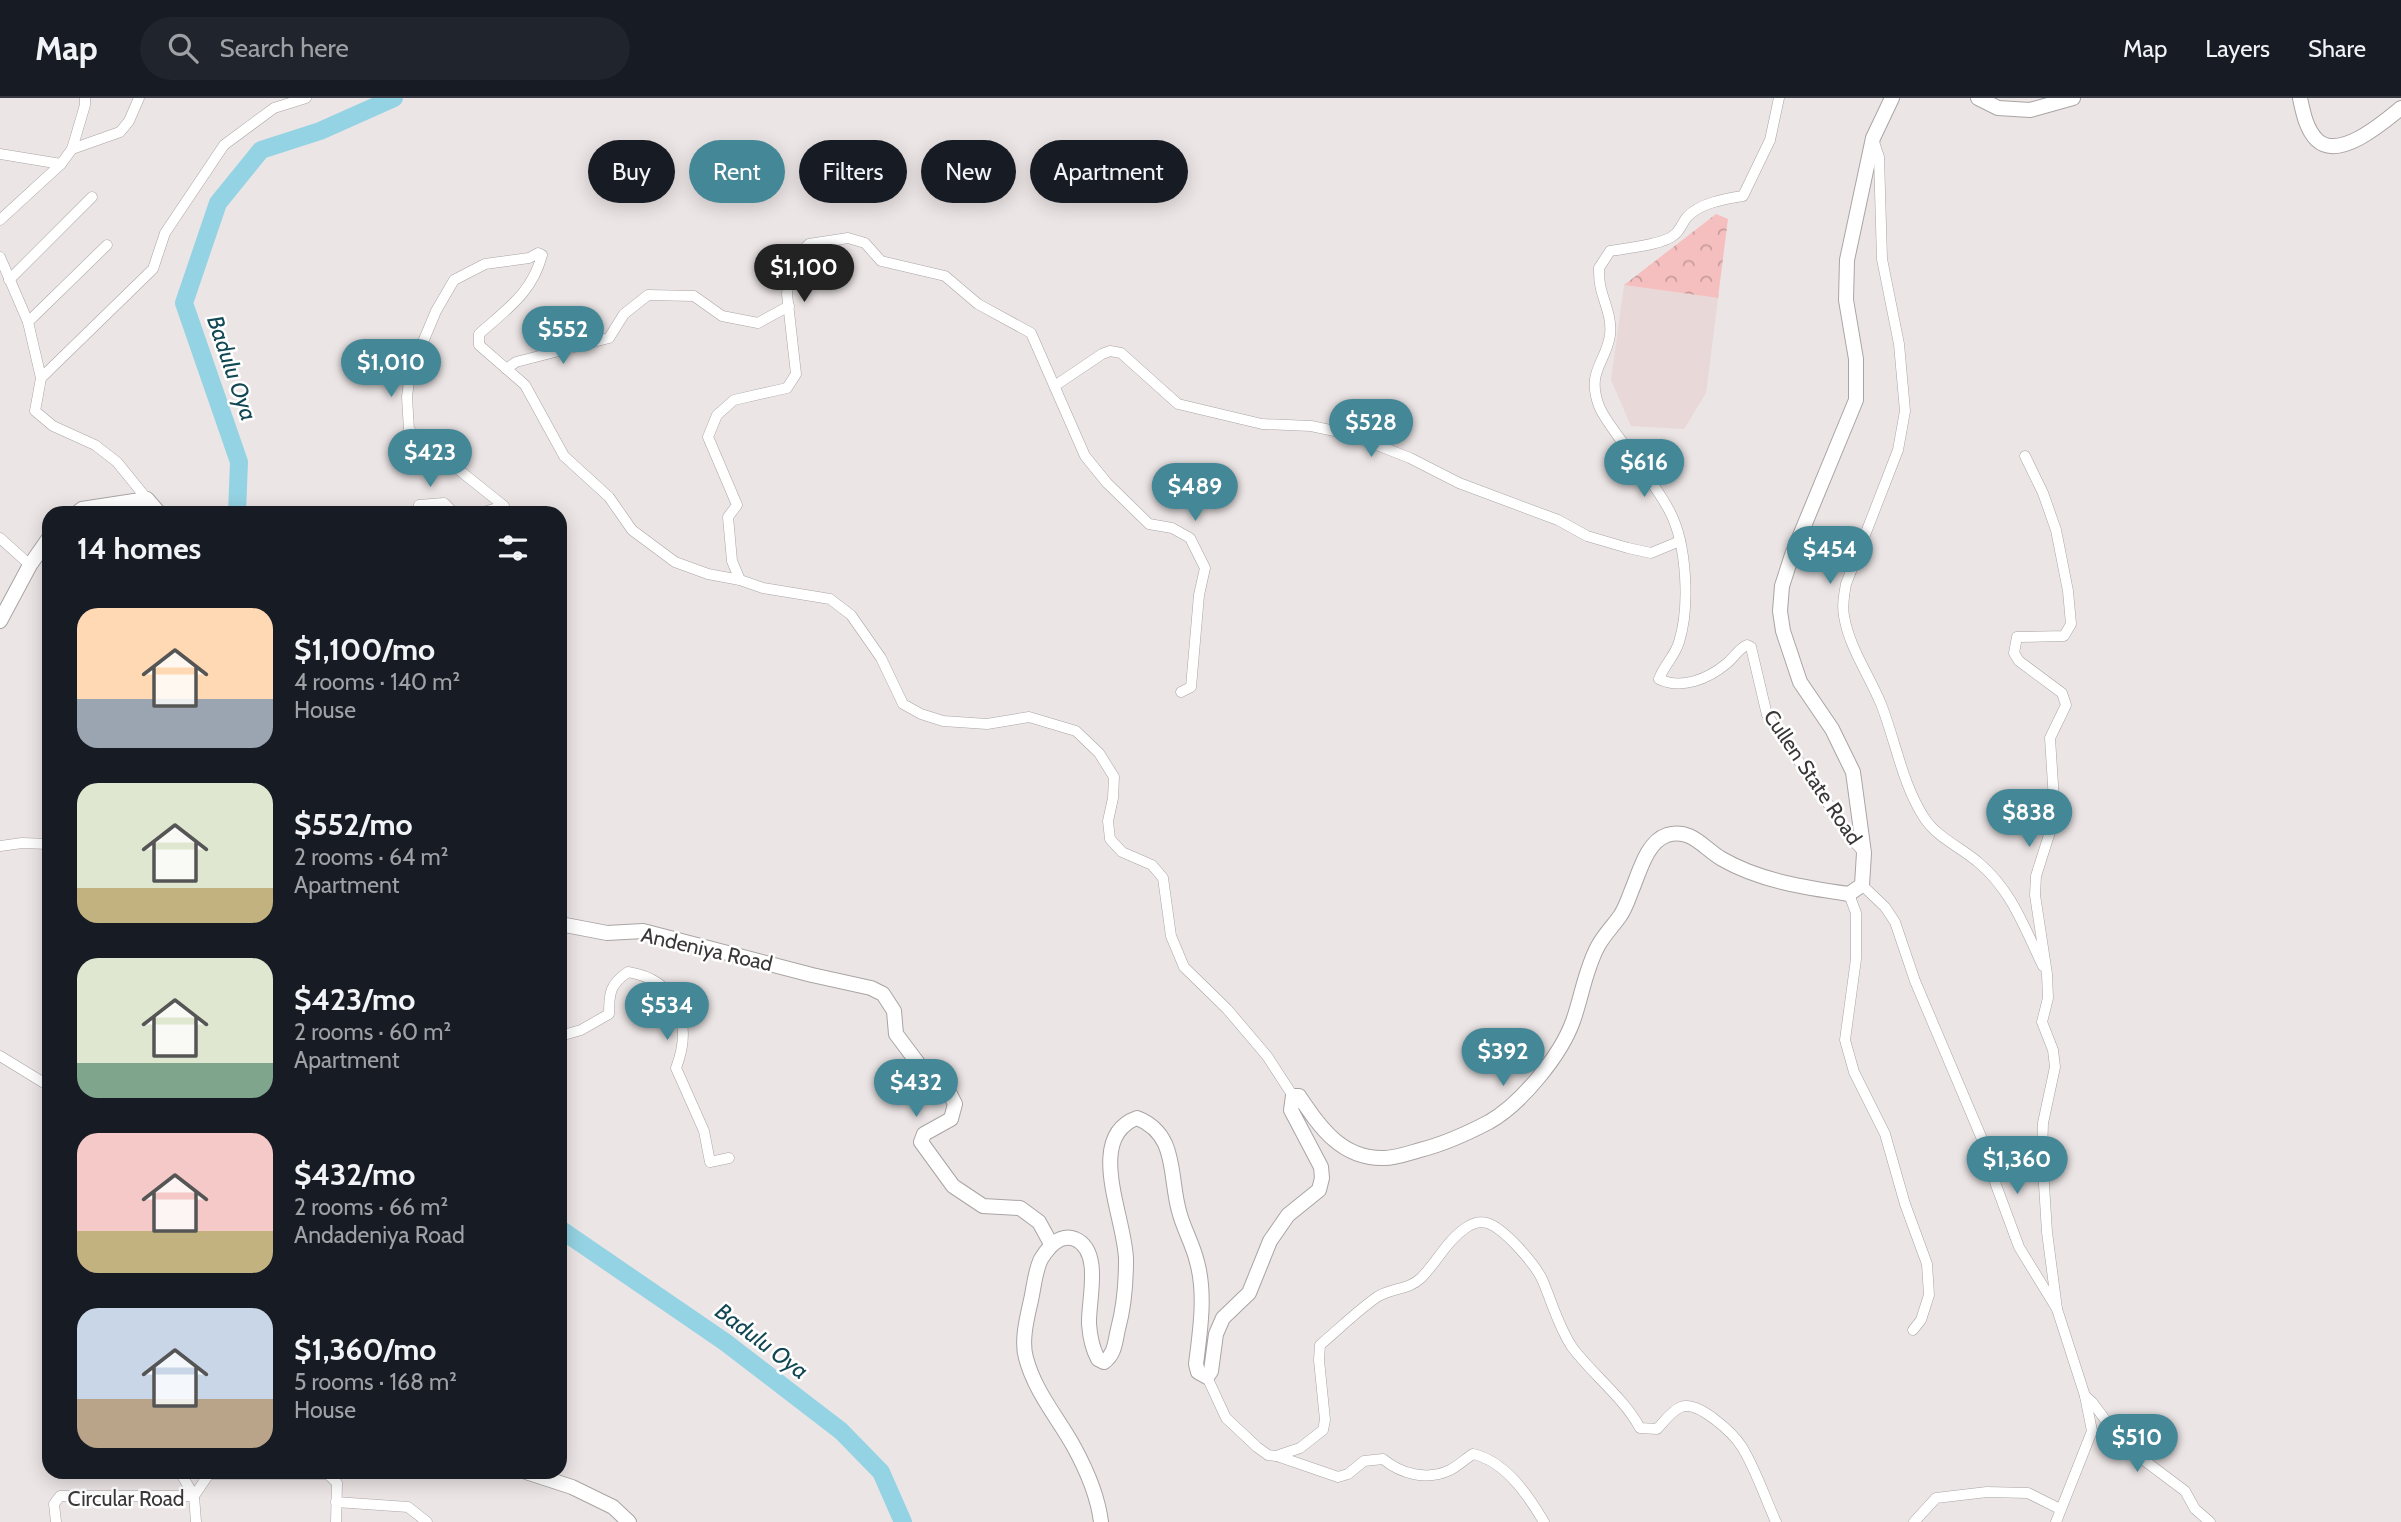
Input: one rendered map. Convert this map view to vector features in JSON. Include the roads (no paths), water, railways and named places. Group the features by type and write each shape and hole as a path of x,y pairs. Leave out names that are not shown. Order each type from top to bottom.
{"street":[{"path":"0,220 61,164 72,149 85,98"},
{"path":"72,149 120,132 129,121 139,98"},
{"path":"41,378 153,269 165,233 224,145 274,108 306,98"},
{"name":"Cullen State Road","path":"1779,98 1770,140 1743,196 1722,199 1702,208 1688,216 1674,236 1663,241 1610,251 1599,268 1601,289 1610,318 1610,337 1594,375 1599,407 1660,495 1671,514 1680,541 1684,617 1679,642 1673,656 1662,668 1659,679 1670,684 1691,683 1726,664 1742,647 1751,647 1767,715 1864,853"},
{"path":"1892,98 1873,138 1847,260 1846,300 1856,359 1856,400 1792,555 1782,586 1780,611 1783,631 1800,682 1832,729 1853,772 1864,853 1862,885 1885,907 1895,922 1915,981 1985,1146 2019,1247 2057,1309"},
{"path":"1978,98 1998,108 2030,110 2073,98"},
{"path":"2301,98 2305,119 2316,139 2324,144 2341,145 2362,138 2401,108"},
{"path":"1873,138 1879,157 1882,259 1899,344 1905,411 1898,450 1846,584 1844,617 1854,649 1881,705 1906,780 1926,820 1978,862 2008,893 2047,974"},
{"path":"0,154 61,164"},
{"path":"9,280 92,197"},
{"path":"740,580 732,561 728,517 737,505 708,437 717,415 734,400 787,388 796,374 787,294 790,262 809,244 848,238 857,240 866,243 881,261 946,276 978,304 1031,333 1085,456 1107,483 1149,524 1172,528 1190,538 1205,568 1199,595 1191,687 1181,692"},
{"path":"28,322 107,245"},
{"path":"504,506 409,430 407,397 411,373 436,311 454,280 485,264 530,258 538,253 542,255 537,274 524,294 479,334 479,345 525,385 564,456 609,497 632,530 675,562 708,574 763,588 831,599 851,615 881,658 903,704 921,714 943,721 987,724 1029,717 1076,731 1099,753 1114,777 1108,821 1110,839 1122,852 1152,865 1163,878 1171,936 1184,967 1227,1009 1267,1056 1293,1096 1291,1110 1321,1167 1319,1190 1288,1215 1270,1241 1249,1293 1223,1318 1216,1334 1211,1371 1207,1377"},
{"path":"0,257 28,322 41,378 35,411 53,426 95,445 117,462 155,506"},
{"path":"506,369 516,362 609,338 624,314 648,295 694,296 722,316 758,323 789,306"},
{"path":"1056,385 1102,354 1110,351 1121,352 1178,404 1262,424 1311,426 1349,434 1410,458 1459,483 1558,520 1587,536 1628,548 1651,553 1680,541"},
{"path":"2025,456 2043,493 2056,530 2068,591 2071,624 2064,636 2017,638 2014,653 2019,661 2062,693 2066,705 2050,738 2055,816 2036,876 2035,895 2048,998 2042,1022 2053,1050 2054,1067 2043,1123 2042,1153 2047,1232 2057,1309 2085,1396 2092,1432 2056,1522"},
{"path":"102,506 147,499"},
{"path":"419,506 444,503 447,506"},
{"path":"0,538 30,565"},
{"path":"0,621 42,548"},
{"path":"1293,1096 1299,1096 1325,1133 1345,1147 1372,1157 1387,1158 1436,1146 1491,1121 1516,1100 1550,1063 1573,1023 1584,980 1598,946 1621,914 1650,848 1665,836 1685,834 1699,840 1720,858 1743,870 1806,888 1849,894 1862,885"},
{"path":"0,846 42,844"},
{"path":"1849,894 1856,913 1856,959 1845,1040 1854,1072 1885,1133 1905,1204 1927,1264 1929,1295 1922,1320 1913,1330"},
{"name":"Andeniya Road","path":"567,925 607,933 643,931 871,988 883,994 894,1011 896,1034 923,1070 949,1092 955,1104 951,1119 924,1134 921,1142 954,1186 983,1206 1020,1208 1039,1222 1051,1244"},
{"path":"567,1034 609,1014 609,997 615,980 628,972 645,975 667,989 683,1021 682,1052 676,1068 704,1131 710,1162 729,1158"},
{"path":"0,1056 42,1082"},
{"path":"1101,1522 1099,1507 1078,1457 1047,1408 1026,1359 1024,1345 1040,1262 1051,1244 1061,1239 1075,1239 1087,1250 1093,1271 1089,1321 1092,1346 1098,1360 1104,1362 1112,1356 1122,1314 1127,1257 1113,1190 1112,1146 1116,1133 1127,1122 1138,1118 1147,1122 1161,1135 1170,1152 1178,1210 1198,1263 1201,1293 1196,1364 1198,1372 1207,1377 1226,1418 1268,1455 1338,1477 1348,1474 1364,1461 1383,1459 1394,1468 1421,1476 1448,1471 1473,1454 1484,1457 1514,1480 1544,1522"},
{"path":"1276,1456 1300,1448 1323,1430 1325,1420 1320,1345 1380,1295 1419,1280 1451,1240 1467,1227 1478,1222 1488,1223 1528,1258 1541,1278 1558,1321 1572,1347 1632,1415 1640,1429 1657,1429 1683,1406 1696,1406 1741,1446 1776,1522"},
{"path":"2085,1396 2125,1446 2185,1491 2195,1509 2210,1522"},
{"path":"184,1479 194,1496 206,1479"},
{"path":"333,1479 337,1483 336,1522"},
{"path":"546,1479 583,1492 613,1507 629,1522"},
{"path":"1914,1522 1936,1498 1986,1492 2028,1493 2060,1509"},
{"name":"Circular Road","path":"56,1522 54,1504 60,1496 194,1496 196,1522"},
{"path":"336,1503 408,1507 427,1522"}],"waterway":[{"name":"Badulu Oya","path":"237,506 239,462 184,303 218,203 261,150 320,131 394,98"},
{"name":"Badulu Oya","path":"567,1234 725,1342 841,1431 881,1472 903,1522"}]}
